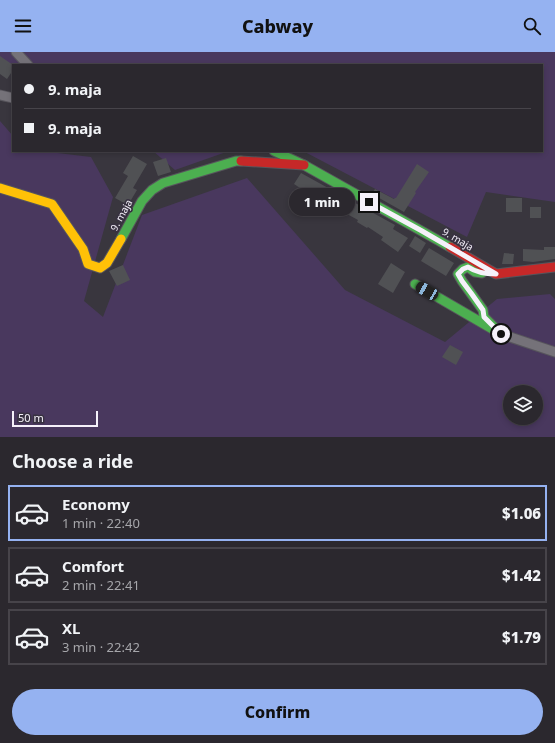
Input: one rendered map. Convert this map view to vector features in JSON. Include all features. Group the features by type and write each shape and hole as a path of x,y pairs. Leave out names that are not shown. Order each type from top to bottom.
{"street":[{"path":"16,52 27,64"},
{"path":"0,95 12,98"},
{"name":"9. maja","path":"276,152 304,165 496,274"},
{"name":"9. maja","path":"0,188 52,204 83,249 88,264 100,268 107,263 142,201 152,190 163,184 236,162 304,165"},
{"name":"9. maja","path":"501,334 484,317 483,310 458,274 463,269 468,267 475,272 496,274 555,266"},
{"name":"9. maja","path":"415,284 501,334 555,352"}],"shaded area":[{"path":"0,52 555,52 555,202 486,192 467,237 305,152 543,152 543,64 12,64 0,66"},
{"path":"0,121 12,135 12,152 49,152 91,157 113,197 84,301 103,317 142,215 247,178 345,290 445,342 497,299 550,294 555,299 555,437 0,437"},
{"path":"154,152 226,152 175,170"}],"building":[{"path":"0,56 12,64 12,72 7,79 0,74"},
{"path":"133,156 147,164 133,188 137,190 128,205 115,198 128,176 123,173"},
{"path":"166,158 171,172 158,176 153,162"},
{"path":"417,164 429,172 415,192 416,193 404,212 372,194 375,189 394,199 396,198"},
{"path":"301,173 395,225 393,229 408,238 398,252 381,240 383,237 357,222 358,220 347,214 350,209 310,187 306,192 294,184"},
{"path":"506,198 522,198 522,212 506,212"},
{"path":"530,207 541,207 541,218 530,218"},
{"path":"415,236 426,243 420,253 409,246"},
{"path":"544,247 555,247 555,259 533,262 523,261 523,249 544,250"},
{"path":"429,248 454,263 446,276 421,261"},
{"path":"504,253 514,254 513,264 502,264"},
{"path":"391,263 405,272 393,293 378,284"},
{"path":"123,265 130,280 117,286 109,271"},
{"path":"450,345 463,352 456,365 442,357"}],"traffic: fast":[{"path":"276,152 304,165 450,247"},
{"path":"121,239 142,201 152,190 163,183 236,161 241,161"},
{"path":"415,284 501,334 484,317 483,310 458,274 463,269 468,267 475,272 482,273"}],"traffic: slow":[{"path":"0,188 52,204 83,249 88,264 100,268 107,263 121,239"}],"traffic: jam":[{"path":"241,161 304,165"},
{"path":"450,247 496,274 555,267"}],"route":[{"path":"369,202 496,274 475,272 468,267 463,269 458,274 483,310 484,317 501,334"}]}
